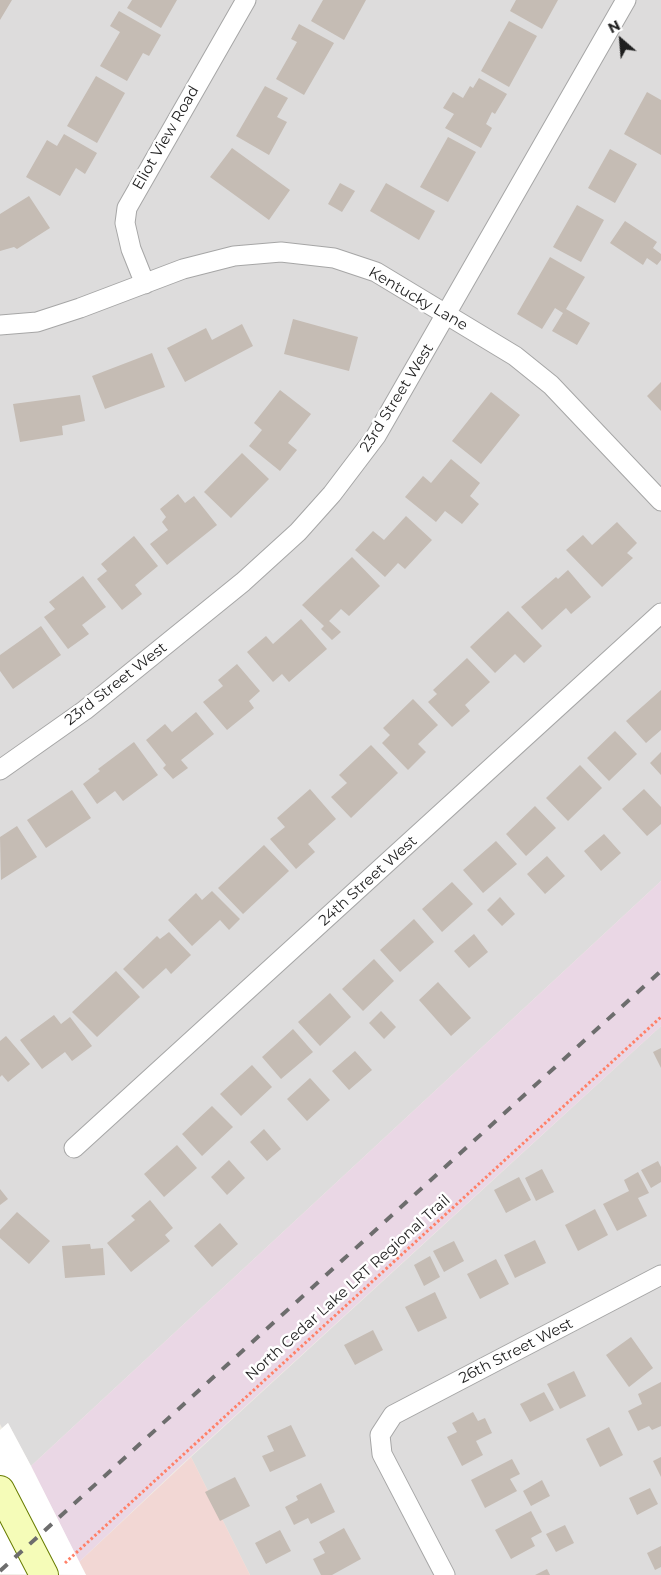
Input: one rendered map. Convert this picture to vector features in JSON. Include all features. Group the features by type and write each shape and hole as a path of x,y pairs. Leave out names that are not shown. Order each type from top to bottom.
{"main road":[{"path":"0,1490 52,1572"}],"street":[{"name":"Eliot View Road","path":"145,284 131,249 125,223 127,208 246,0"},
{"name":"23rd Street West","path":"0,770 114,687 243,582 298,532 332,494 376,436 626,0"},
{"name":"Kentucky Lane","path":"0,325 37,322 183,269 234,256 281,252 334,258 376,272 515,356 551,385 661,501"},
{"name":"24th Street West","path":"74,1148 661,613"},
{"name":"26th Street West","path":"445,1575 382,1454 380,1435 393,1414 661,1275"}],"path":[{"name":"North Cedar Lake LRT Regional Trail","path":"52,1572 661,1018"}],"shaded area":[{"path":"0,0 661,0 661,881 31,1466 8,1423 2,1428 0,1424"},
{"path":"661,881 661,1026 178,1468 79,1562 31,1466"},
{"path":"661,1026 661,1575 250,1575 191,1457"},
{"path":"191,1457 250,1575 86,1575 79,1562"}],"pier":[{"path":"8,1423 86,1575 0,1574 0,1430"}],"building":[{"path":"0,0 12,0 0,20"},
{"path":"132,0 177,0 161,28 127,8"},
{"path":"323,0 366,0 344,40 311,21"},
{"path":"516,0 558,0 542,29 510,11"},
{"path":"119,11 161,35 149,56 143,53 127,81 100,66 120,32 110,26"},
{"path":"509,21 537,36 509,87 481,71"},
{"path":"299,24 334,43 304,95 276,79 297,42 291,39"},
{"path":"96,76 125,93 97,143 67,126"},
{"path":"479,78 507,94 495,114 492,112 486,124 492,128 481,148 445,128 454,114 443,108 453,92 463,98 470,86 473,88"},
{"path":"265,86 288,98 277,117 287,122 269,155 236,136"},
{"path":"647,92 661,100 661,155 624,134"},
{"path":"64,134 97,153 85,174 76,168 60,196 26,177 47,140 57,146"},
{"path":"448,137 476,152 448,202 420,187"},
{"path":"232,148 290,190 269,220 210,177"},
{"path":"610,149 637,164 615,203 588,188"},
{"path":"340,183 355,191 342,212 328,204"},
{"path":"386,183 435,211 419,240 370,211"},
{"path":"29,196 50,228 17,249 14,247 0,251 0,214"},
{"path":"577,205 604,220 581,262 553,247"},
{"path":"625,221 657,242 653,248 661,254 661,260 657,265 647,258 643,265 610,243"},
{"path":"550,257 585,277 566,309 590,323 577,345 552,331 563,313 555,308 542,329 517,314"},
{"path":"293,319 358,337 349,371 284,354"},
{"path":"242,324 253,346 185,382 167,348 206,328 212,340"},
{"path":"152,353 165,387 105,409 92,376"},
{"path":"661,382 661,411 647,396"},
{"path":"280,390 311,414 288,443 297,450 280,471 249,446 262,430 254,423"},
{"path":"491,392 520,415 481,464 452,441"},
{"path":"80,395 85,421 62,426 63,435 20,442 13,404"},
{"path":"242,453 269,479 231,518 204,492"},
{"path":"451,459 480,483 470,496 479,504 462,524 445,511 436,522 405,497 423,476 431,483"},
{"path":"178,494 185,503 194,496 217,525 167,565 150,544 168,530 162,522 166,517 160,509"},
{"path":"406,516 432,540 405,569 398,563 385,577 355,550 373,531 384,540"},
{"path":"617,522 637,543 627,553 633,558 602,587 566,550 583,535 592,545"},
{"path":"134,536 158,566 135,585 142,594 122,610 97,579 107,571 101,564"},
{"path":"352,557 380,586 349,616 341,609 329,621 341,632 332,640 321,629 324,626 302,605"},
{"path":"568,570 591,597 571,614 566,608 542,630 521,607 556,577 558,579"},
{"path":"83,576 106,607 82,625 89,634 68,649 44,617 55,609 49,602"},
{"path":"508,611 542,646 524,663 515,654 495,673 470,647"},
{"path":"301,619 327,649 289,682 282,674 273,682 247,652 266,636 273,644"},
{"path":"41,626 61,655 13,689 0,671 0,655"},
{"path":"467,658 490,682 465,705 470,711 452,727 428,702 437,694 433,690"},
{"path":"237,664 260,691 249,701 254,708 227,730 203,702 223,686 218,680"},
{"path":"661,690 661,730 646,743 626,721"},
{"path":"413,699 438,725 418,744 426,752 408,770 382,743 390,735 383,728"},
{"path":"196,712 214,734 181,760 188,768 173,779 163,768 166,765 146,740 165,724 172,732"},
{"path":"615,731 637,754 609,781 587,758"},
{"path":"134,742 158,775 123,801 115,791 97,804 83,784 100,771 98,769"},
{"path":"371,745 398,773 351,818 331,797 347,783 339,775"},
{"path":"661,752 661,775 650,763"},
{"path":"580,765 602,788 568,821 546,798"},
{"path":"310,789 336,819 308,844 315,852 296,869 270,839 285,827 277,818"},
{"path":"644,789 661,807 661,824 647,836 622,809"},
{"path":"72,790 91,818 46,848 27,820"},
{"path":"535,806 556,828 526,856 506,834"},
{"path":"17,826 37,857 1,880 0,837"},
{"path":"604,834 621,853 601,871 584,851"},
{"path":"496,841 517,864 483,893 463,870"},
{"path":"264,845 289,871 243,914 218,888"},
{"path":"547,856 565,876 545,894 527,874"},
{"path":"452,882 473,904 442,932 422,909"},
{"path":"212,891 240,919 229,930 220,920 192,946 168,920 196,893 202,900"},
{"path":"500,897 515,914 502,926 487,910"},
{"path":"414,919 434,942 400,972 380,950"},
{"path":"169,932 191,955 171,974 166,968 143,989 123,969 157,936 160,939"},
{"path":"474,934 488,952 469,968 454,951"},
{"path":"374,959 394,981 363,1011 342,989"},
{"path":"116,971 140,997 97,1037 72,1012"},
{"path":"438,982 471,1018 451,1036 419,1000"},
{"path":"330,993 351,1017 320,1046 298,1022"},
{"path":"381,1011 396,1027 384,1039 369,1023"},
{"path":"54,1015 61,1024 70,1017 92,1046 72,1061 65,1052 42,1069 20,1040"},
{"path":"293,1029 313,1052 281,1079 262,1057"},
{"path":"6,1036 30,1064 8,1082 2,1075 0,1077 0,1041"},
{"path":"661,1048 661,1068 653,1052"},
{"path":"355,1051 372,1070 349,1090 332,1071"},
{"path":"252,1065 272,1087 241,1116 220,1094"},
{"path":"310,1078 330,1100 307,1121 287,1099"},
{"path":"212,1106 233,1127 202,1156 182,1134"},
{"path":"264,1129 281,1149 267,1161 250,1142"},
{"path":"177,1145 197,1168 164,1197 144,1174"},
{"path":"229,1160 245,1178 227,1195 211,1177"},
{"path":"658,1161 661,1167 661,1182 651,1188 641,1170"},
{"path":"542,1169 554,1192 536,1201 525,1178"},
{"path":"638,1172 649,1193 638,1198 647,1216 617,1231 603,1204 629,1191 624,1180"},
{"path":"519,1177 531,1200 506,1213 494,1190"},
{"path":"0,1189 8,1199 0,1205"},
{"path":"150,1200 173,1228 165,1235 170,1241 131,1272 107,1243 135,1220 131,1216"},
{"path":"595,1209 608,1235 578,1251 565,1225"},
{"path":"17,1212 50,1241 29,1264 0,1238 0,1230"},
{"path":"220,1223 238,1244 212,1267 194,1246"},
{"path":"535,1240 546,1263 515,1278 504,1255"},
{"path":"454,1241 464,1261 444,1272 433,1251"},
{"path":"90,1244 91,1249 103,1248 105,1275 65,1278 62,1246"},
{"path":"430,1256 440,1277 424,1286 414,1265"},
{"path":"496,1259 509,1284 480,1299 467,1274"},
{"path":"435,1292 447,1318 418,1332 405,1307"},
{"path":"373,1330 383,1350 355,1365 344,1345"},
{"path":"631,1337 653,1368 629,1387 606,1355"},
{"path":"574,1371 586,1396 560,1409 547,1384"},
{"path":"661,1382 661,1426 652,1430 649,1426 638,1431 628,1411 642,1404 638,1394"},
{"path":"544,1392 554,1410 530,1422 520,1404"},
{"path":"473,1412 478,1421 485,1418 492,1433 476,1441 483,1455 462,1466 447,1437 457,1432 452,1423"},
{"path":"291,1425 306,1456 270,1472 262,1456 274,1451 267,1436"},
{"path":"609,1427 623,1455 600,1467 586,1439"},
{"path":"661,1457 661,1477 653,1461"},
{"path":"512,1459 520,1474 510,1479 517,1491 485,1508 471,1480"},
{"path":"235,1477 250,1506 220,1521 205,1492"},
{"path":"542,1480 550,1496 531,1506 523,1491"},
{"path":"321,1483 335,1512 311,1524 308,1518 294,1525 285,1507 298,1500 296,1496"},
{"path":"650,1488 658,1504 637,1515 629,1498"},
{"path":"531,1511 542,1532 531,1538 535,1546 511,1559 495,1530"},
{"path":"565,1525 574,1543 556,1552 546,1534"},
{"path":"344,1528 361,1559 332,1575 321,1575 313,1559 325,1553 319,1542"},
{"path":"280,1530 291,1551 266,1564 255,1543"},
{"path":"661,1546 661,1567 655,1570 647,1553"},
{"path":"547,1569 550,1575 535,1575"}],"railway":[{"path":"0,1571 661,971"}]}
